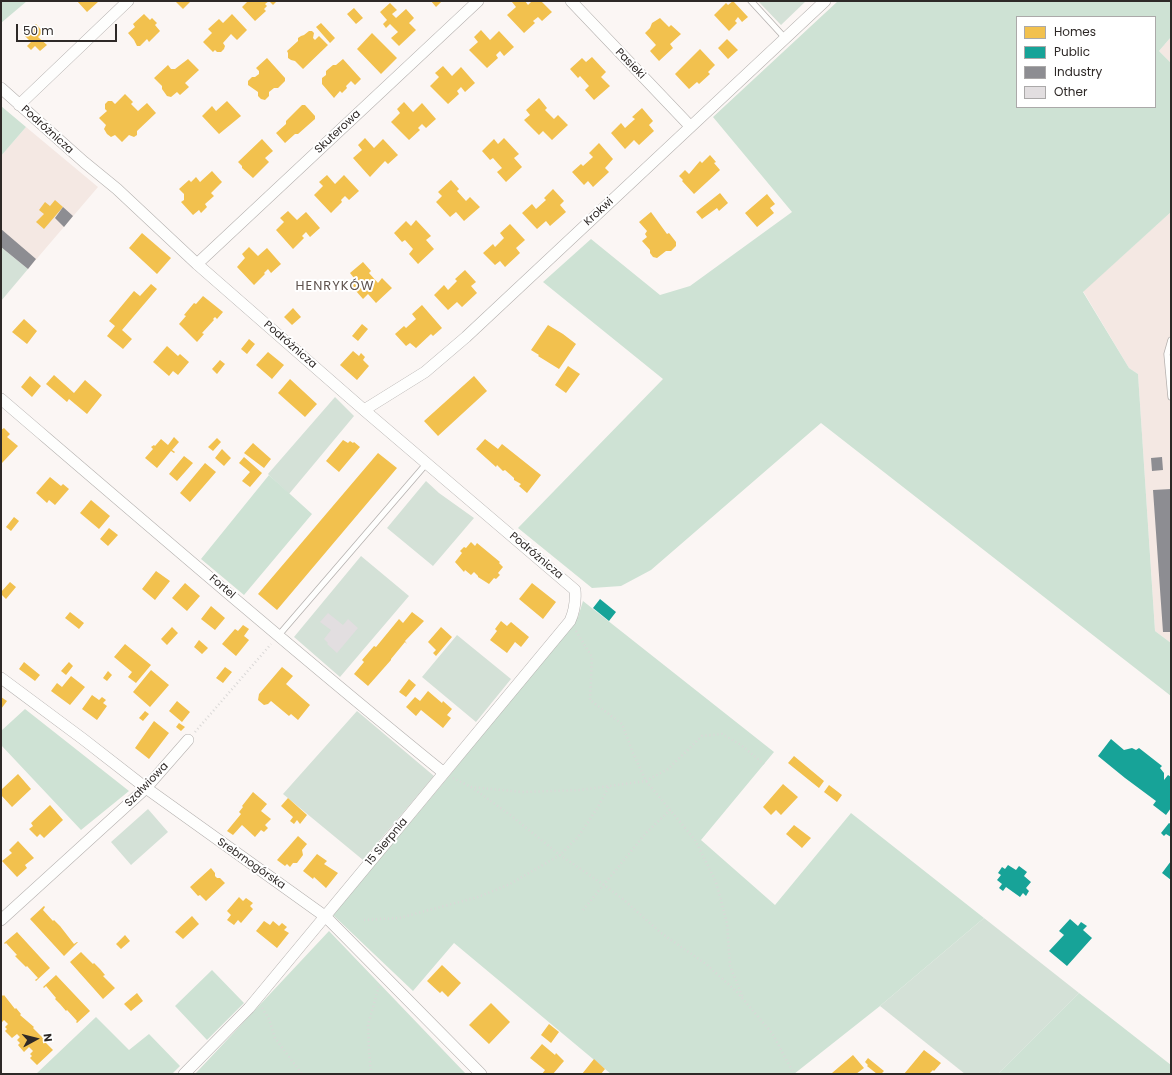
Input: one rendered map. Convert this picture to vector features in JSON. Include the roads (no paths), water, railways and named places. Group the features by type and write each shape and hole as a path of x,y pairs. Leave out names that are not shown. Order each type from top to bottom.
{"street":[{"path":"19,104 128,1"},
{"name":"Skuterowa","path":"197,264 478,1"},
{"name":"Pasieki","path":"571,1 690,126"},
{"name":"Krokwi","path":"364,410 425,372 466,337 825,1"},
{"name":"Podróżnicza","path":"1,88 84,162 117,189 197,264 364,410 571,586 575,590 576,600"},
{"name":"Fortel","path":"1,399 278,636 444,773"},
{"name":"15 Sierpnia","path":"184,1074 256,1000 326,916 570,620 574,612 576,600"},
{"name":"Srebrnogórska","path":"1,678 146,788 326,916 480,1074"},
{"name":"Szałwiowa","path":"1,920 146,788 188,740"}],"lane":[{"path":"751,1 785,38"},
{"path":"1171,340 1167,354 1171,397"},
{"path":"278,636 427,463"}],"district":[{"name":"HENRYKÓW","path":"335,287"}]}
